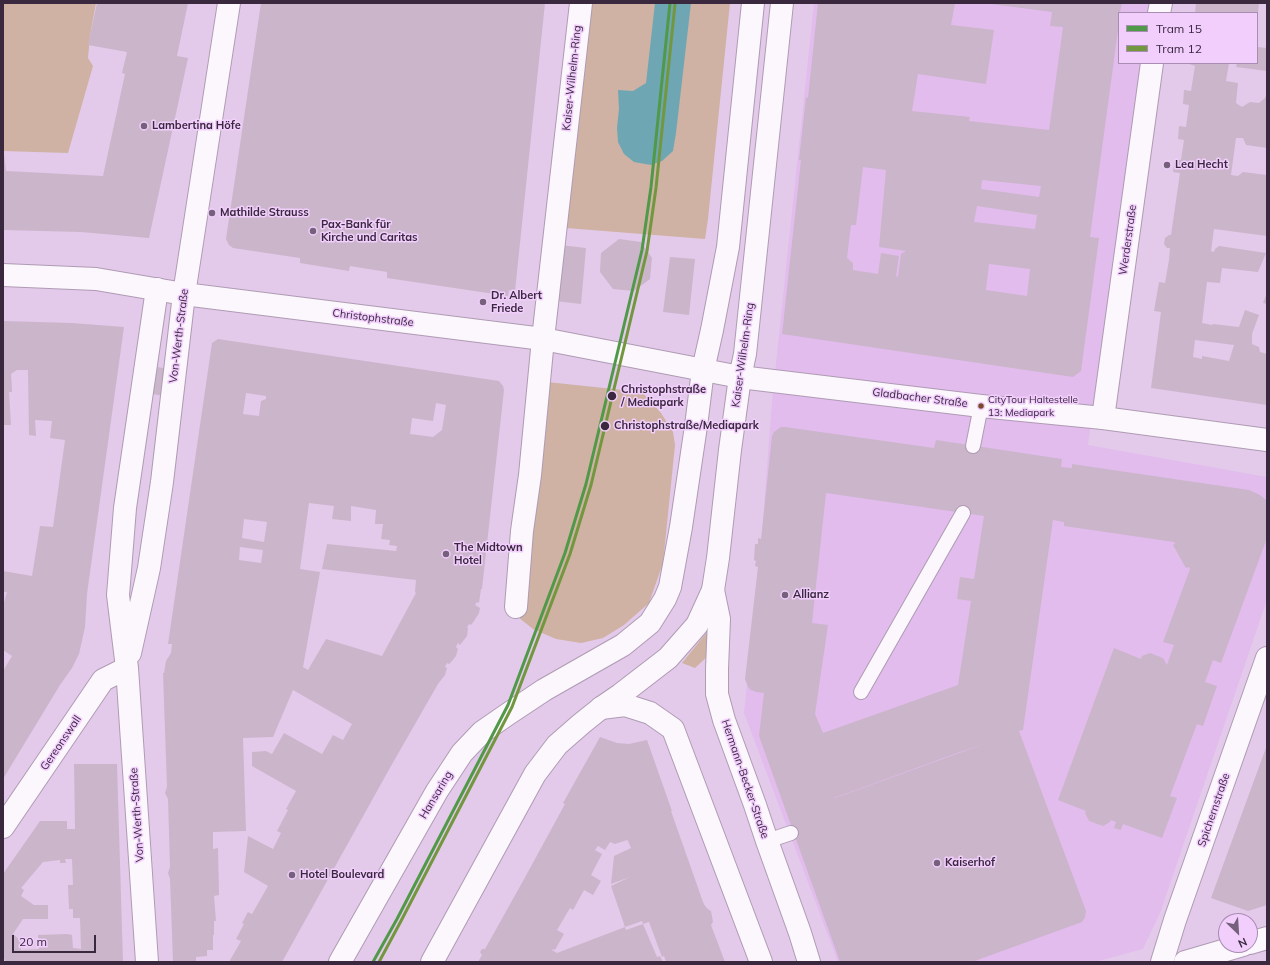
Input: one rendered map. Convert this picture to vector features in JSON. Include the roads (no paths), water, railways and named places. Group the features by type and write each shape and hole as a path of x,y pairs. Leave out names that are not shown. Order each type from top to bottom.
{"street":[{"name":"Von-Werth-Straße","path":"127,668 149,568 162,482 184,294 229,3"},
{"name":"Kaiser-Wilhelm-Ring","path":"516,607 522,531 530,475 543,339 581,3"},
{"path":"703,370 728,247 753,3"},
{"name":"Kaiser-Wilhelm-Ring","path":"601,708 668,658 697,625 713,590 730,450 740,377 745,354 782,3"},
{"name":"Werderstraße","path":"1103,418 1152,64"},
{"name":"Christophstraße","path":"3,275 96,279 184,294 543,339 740,377"},
{"name":"Von-Werth-Straße","path":"147,962 127,668 118,595 125,508 157,289"},
{"name":"Hansaring","path":"340,962 437,791 462,753 482,732 544,690 623,645 650,623 665,599 670,587 681,527 703,370"},
{"name":"Gladbacher Straße","path":"740,377 981,406 1103,418 1267,440"},
{"name":"Hermann-Becker-Straße","path":"713,590 719,619 717,694 724,720 809,962"},
{"name":"Spichernstraße","path":"1162,962 1175,920 1267,658"},
{"name":"Gereonswall","path":"3,827 103,680 127,668"},
{"path":"432,962 536,774 557,745 601,708 625,705 650,713 673,729 761,962"},
{"path":"1185,962 1218,952"}],"lane":[{"path":"973,446 981,406"},
{"path":"860,692 963,513"},
{"path":"767,841 791,833"}],"tram line":[{"name":"15","path":"373,962 397,919 508,705 565,553 586,484 642,250 651,187 670,3"},
{"name":"12","path":"379,962 512,707 570,554 591,485 647,251 656,188 675,4"}],"place":[{"name":"Lambertina Höfe","path":"144,126"},
{"name":"Lea Hecht","path":"1167,165"},
{"name":"Mathilde Strauss","path":"212,213"},
{"name":"Pax-Bank für Kirche und Caritas","path":"313,231"},
{"name":"Dr. Albert Friede","path":"483,302"},
{"name":"Christophstraße / Mediapark","path":"612,396"},
{"name":"CityTour Haltestelle 13: Mediapark","path":"981,406"},
{"name":"Christophstraße/Mediapark","path":"605,426"},
{"name":"The Midtown Hotel","path":"446,554"},
{"name":"Allianz","path":"785,595"},
{"name":"Kaiserhof","path":"937,863"},
{"name":"Hotel Boulevard","path":"292,875"}]}
